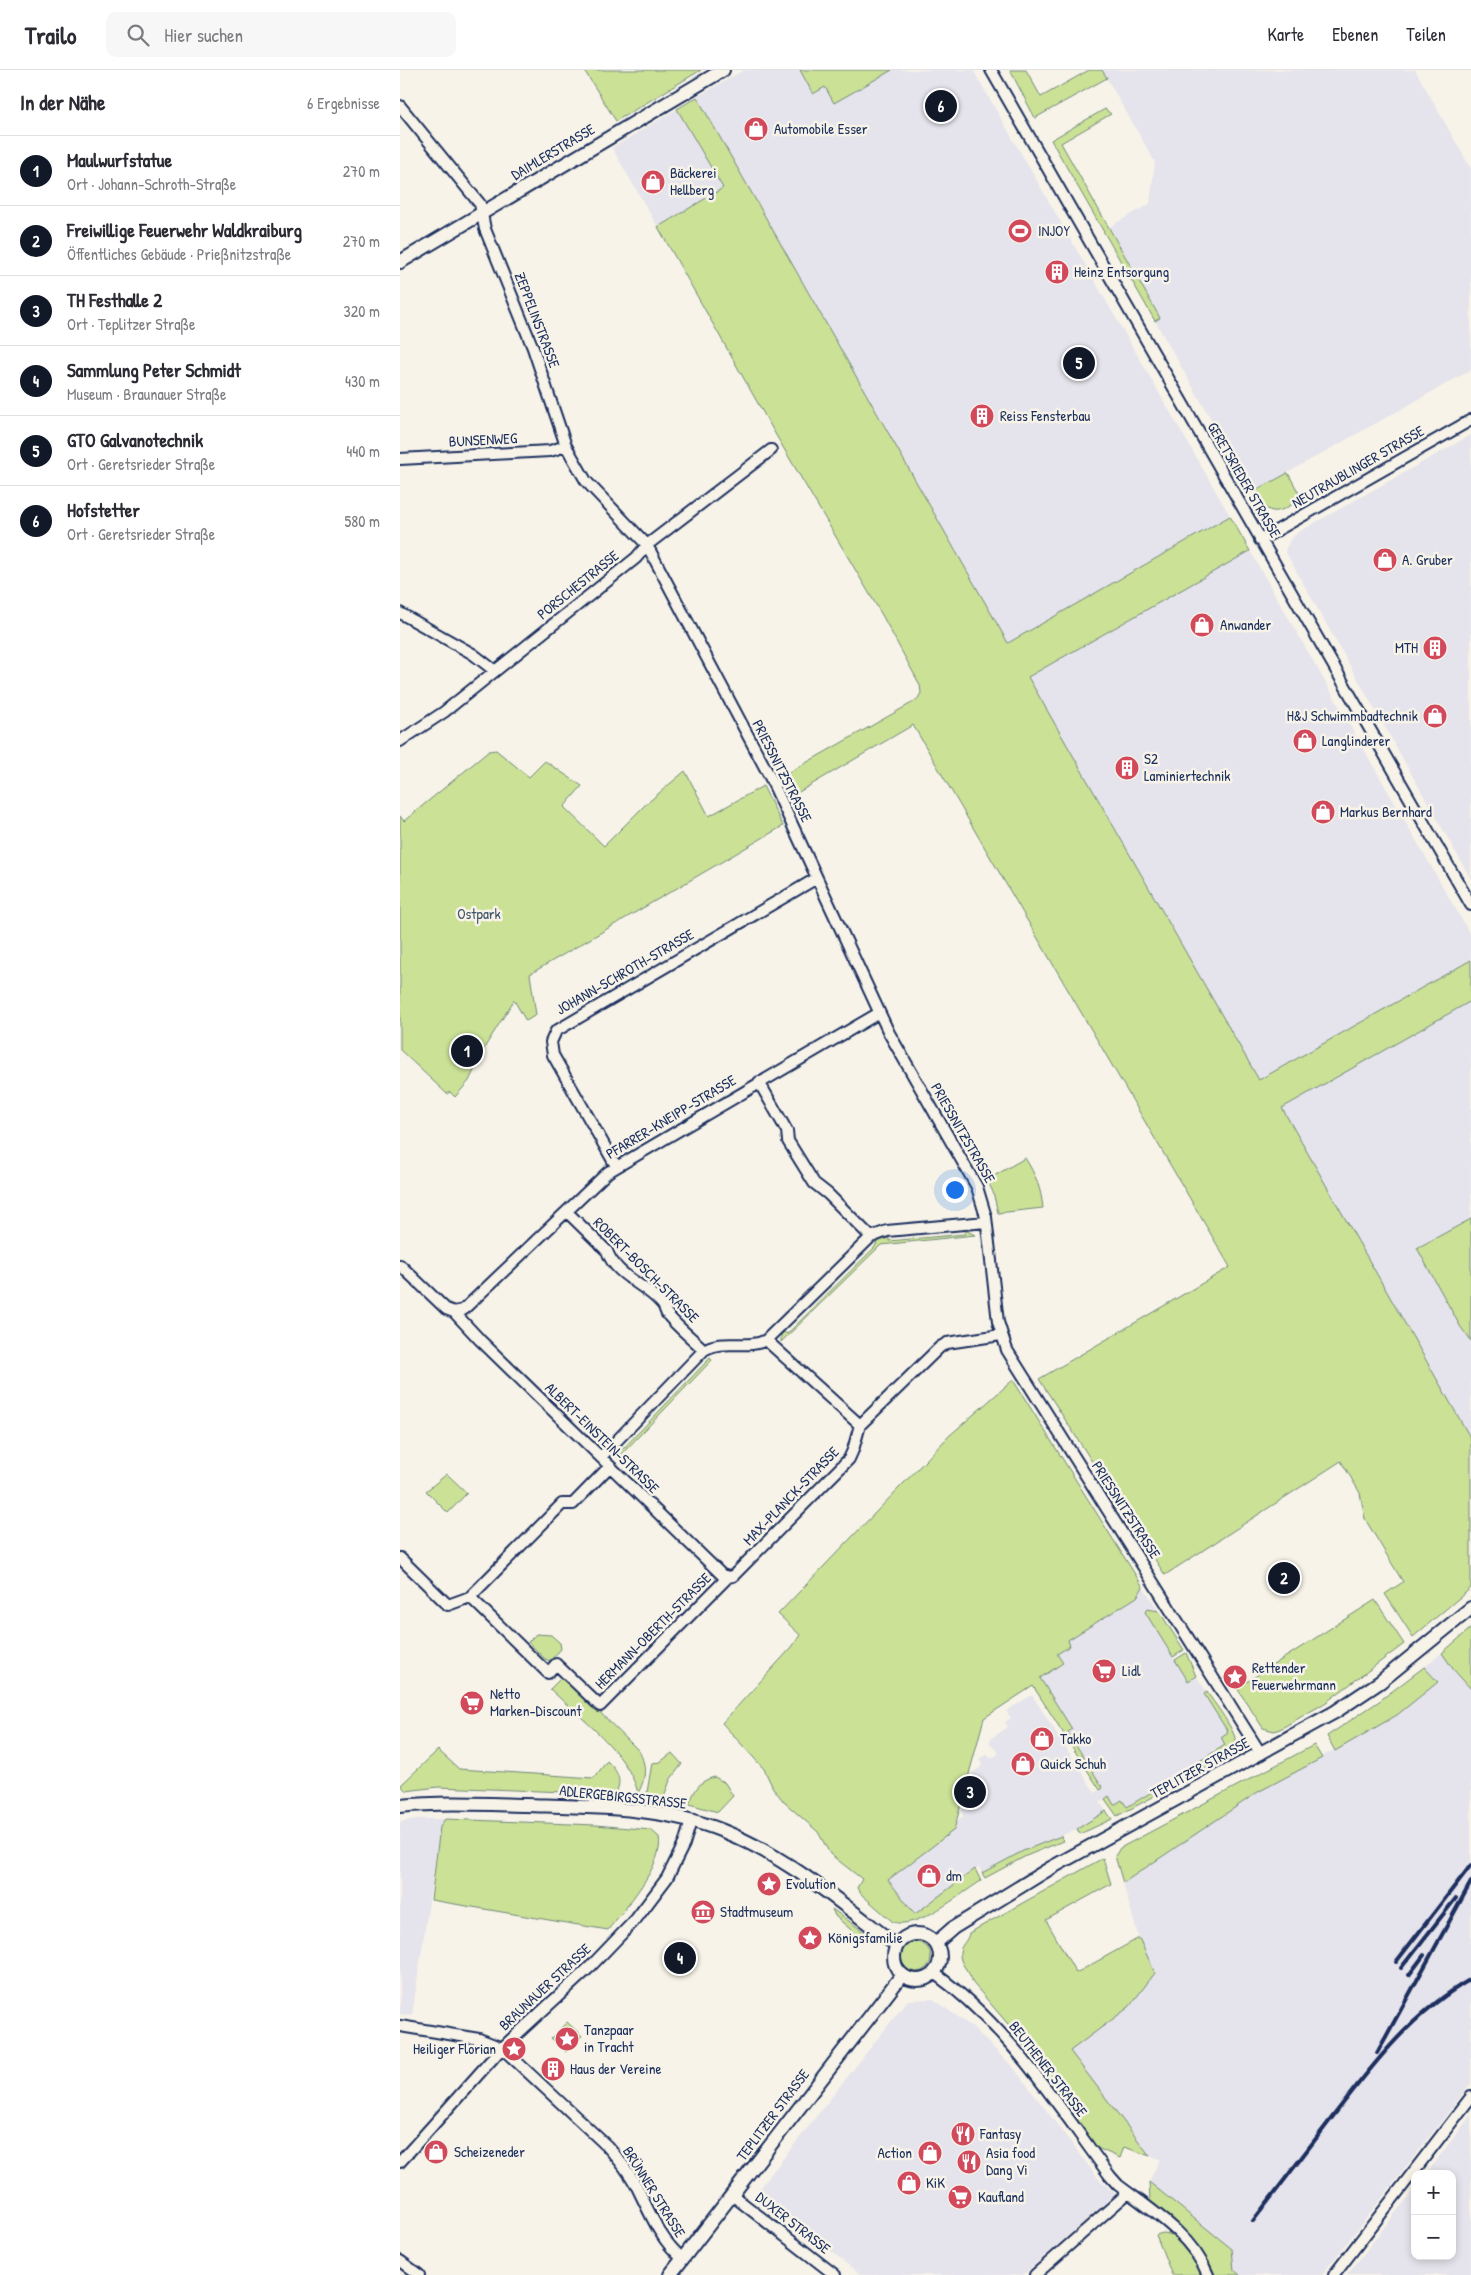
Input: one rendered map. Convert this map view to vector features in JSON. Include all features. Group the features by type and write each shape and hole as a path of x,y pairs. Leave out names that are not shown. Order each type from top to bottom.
{"street":[{"name":"DAIMLERSTRASSE","path":"400,262 723,70"},
{"name":"GERETSRIEDER STRASSE","path":"991,70 1471,905"},
{"name":"ZEPPELINSTRASSE","path":"400,106 476,198 483,212 485,229 534,348 566,446 586,481 647,545"},
{"name":"NEUTRAUBLINGER STRASSE","path":"1260,540 1471,420"},
{"name":"BUNSENWEG","path":"400,459 550,451 566,446"},
{"name":"PORSCHESTRASSE","path":"400,741 444,712 636,558 647,545 771,450"},
{"name":"PRIESSNITZSTRASSE","path":"647,545 771,779 879,1013 977,1187 984,1205 1001,1335 1015,1365 1262,1754"},
{"path":"400,613 473,654 495,671"},
{"name":"JOHANN-SCHROTH-STRASSE","path":"616,1166 553,1055 551,1042 556,1031 817,878"},
{"name":"PFARRER-KNEIPP-STRASSE","path":"454,1312 463,1310 616,1166 879,1013"},
{"path":"759,1082 787,1131 788,1141 814,1183 828,1194 871,1237"},
{"name":"ROBERT-BOSCH-STRASSE","path":"567,1212 607,1251 610,1259 636,1284 645,1286 664,1305 667,1314 704,1350"},
{"path":"601,1457 704,1350 715,1345 758,1343 766,1340 871,1237 887,1231 986,1222"},
{"name":"ALBERT-EINSTEIN-STRASSE","path":"400,1265 446,1309 454,1312 722,1575 731,1577"},
{"path":"766,1340 860,1425 943,1344 1001,1335"},
{"name":"MAX-PLANCK-STRASSE","path":"731,1577 849,1459 860,1425"},
{"path":"400,1558 448,1605 470,1597 562,1504 573,1504 610,1466"},
{"name":"HERMANN-OBERTH-STRASSE","path":"470,1597 548,1673 556,1664 600,1706 731,1577"},
{"name":"TEPLITZER STRASSE","path":"936,1943 961,1923 1049,1869 1262,1754 1358,1698 1471,1608"},
{"name":"ADLERGEBIRGSSTRASSE","path":"400,1806 455,1803 563,1806 660,1815 691,1821 744,1841 800,1872 845,1904 896,1945"},
{"name":"BRAUNAUER STRASSE","path":"400,2162 502,2048 591,1966 636,1919 667,1878 684,1844 691,1821"},
{"path":"916,1934 929,1937 936,1943 940,1958 934,1973 922,1980 914,1980 902,1975 896,1968 893,1960 896,1945 903,1938 916,1934"},
{"name":"BEUTHENER STRASSE","path":"934,1973 964,1996 1004,2035 1032,2068 1110,2176 1186,2241 1199,2256 1208,2275"},
{"name":"TEPLITZER STRASSE","path":"670,2275 902,1975"},
{"name":"BRÜNNER STRASSE","path":"400,2026 479,2039 502,2048 608,2146 636,2186 660,2233 672,2250 683,2259"},
{"path":"1334,2275 1471,2097"},
{"path":"1035,2275 1128,2193"},
{"name":"DUXER STRASSE","path":"732,2195 835,2275"},
{"path":"400,2261 419,2275"}],"shaded area":[{"path":"744,70 800,70 813,94 825,87 834,102 892,70 973,70 1230,516 1008,643 697,97"},
{"path":"1102,70 1415,70 1471,169 1471,370 1253,492 1155,321 1160,318 1109,227 1150,204 1155,162"},
{"path":"677,109 723,188 658,227 612,148"},
{"path":"1471,435 1471,879 1285,551 1290,540 1297,533"},
{"path":"1250,551 1471,936 1471,960 1259,1080 1028,677"},
{"path":"1471,1001 1471,1219 1417,1248 1460,1326 1471,1341 1471,1439 1281,1108"},
{"path":"1143,1587 1159,1611 1153,1609 1145,1612 1188,1681 1196,1676 1207,1692 1204,1695 1228,1732 1226,1745 1127,1807 1114,1805 1109,1797 1100,1802 1106,1811 1077,1829 1023,1851 982,1873 979,1867 915,1915 888,1880 953,1830 956,1822 964,1817 960,1810 985,1796 972,1773 980,1768 982,1764 979,1759 987,1754 991,1759 999,1753 989,1742 991,1741 990,1739 1008,1727 1005,1722 1011,1718 1006,1711 1032,1695 1095,1793 1103,1788 1068,1732 1072,1729 1040,1678 1063,1664 1057,1654 1067,1640 1137,1597"},
{"path":"1442,1653 1471,1689 1471,2083 1322,2275 1240,2275 1234,2271 1232,2249 1149,2182 1160,2159 1150,2156 1069,2051 1129,2007 1155,1973 1139,1938 1123,1883 1258,1792 1397,1715 1438,1682 1424,1667"},
{"path":"416,1819 445,1819 440,1828 412,2015 400,2014 400,1822"},
{"path":"933,1999 972,2027 1013,2067 1098,2178 1115,2194 1023,2275 861,2275 757,2192 908,2000"},
{"path":"1471,2115 1471,2275 1347,2275 1411,2193 1411,2260 1456,2260 1456,2170 1429,2170"}],"green space":[{"path":"584,70 701,70 616,121"},
{"path":"800,70 892,70 834,103 825,87 813,94"},
{"path":"1010,70 1026,70 1041,97 1089,70 1102,70 1107,78 1035,118"},
{"path":"697,97 1008,643 1230,516 1250,551 1028,677 1259,1080 1471,960 1471,1001 1282,1108 1471,1439 1471,1588 1413,1637 1385,1594 1403,1582 1365,1519 1360,1493 1341,1461 1165,1575 1039,1379 1230,1267 913,725 792,796 781,777 917,700 921,693 920,685 882,615 777,437 658,227 723,188 677,109"},
{"path":"1105,109 1111,114 1061,143 1160,318 1155,321 1051,140"},
{"path":"1288,473 1302,499 1286,508 1275,511 1270,510 1259,501 1253,492"},
{"name":"Ostpark","path":"496,750 529,777 545,761 582,786 564,807 604,846 645,805 685,771 709,816 763,786 783,826 530,974 536,1015 526,1021 514,1000 486,1045 469,1081 455,1097 450,1092 447,1094 400,1050 400,816 404,821 489,751"},
{"path":"1025,1158 1037,1182 1043,1208 998,1213 993,1192 987,1180"},
{"path":"1471,1219 1471,1341 1460,1326 1417,1248"},
{"path":"965,1230 975,1235 881,1245 781,1342 781,1335 784,1332 787,1334 875,1247 877,1242 889,1238 889,1241 965,1234"},
{"path":"710,1358 712,1360 618,1458 616,1456 618,1448 621,1451"},
{"path":"1013,1380 1143,1587 1137,1597 1068,1640 1070,1646 1057,1654 1063,1663 1040,1678 1072,1729 1068,1732 1103,1788 1100,1790 1033,1686 984,1718 954,1830 888,1880 915,1914 975,1869 981,1881 951,1902 926,1916 903,1923 893,1922 861,1894 857,1888 862,1879 830,1854 818,1832 784,1802 773,1788 764,1769 722,1723 792,1647 800,1635 778,1614 949,1436"},
{"path":"447,1474 467,1493 448,1513 426,1491"},
{"path":"1375,1600 1404,1644 1325,1703 1280,1729 1274,1731 1263,1728 1237,1688"},
{"path":"1147,1609 1159,1611 1184,1650 1173,1657 1145,1612"},
{"path":"1471,1628 1471,1689 1442,1653"},
{"path":"536,1634 551,1635 560,1643 561,1649 550,1661 545,1659 528,1642"},
{"path":"1186,1653 1196,1676 1188,1681 1175,1660"},
{"path":"1424,1667 1438,1682 1397,1715 1335,1751 1327,1736 1378,1702"},
{"path":"563,1676 639,1751 645,1772 643,1783 638,1793 633,1778 614,1750 602,1736 550,1689"},
{"path":"1207,1692 1232,1730 1237,1746 1236,1752 1175,1783 1170,1780 1225,1745 1221,1737 1228,1732 1204,1694"},
{"path":"1314,1745 1322,1758 1258,1792 1123,1883 1115,1856 1120,1848"},
{"path":"438,1750 459,1769 594,1778 607,1761 618,1776 619,1785 615,1794 438,1787 406,1791 401,1785"},
{"path":"672,1753 682,1764 670,1780 663,1800 646,1798 652,1763 660,1762"},
{"path":"715,1777 725,1783 733,1796 718,1812 689,1804 701,1783"},
{"path":"1155,1790 1153,1797 1117,1816 1105,1799 1109,1796 1114,1805 1122,1800 1127,1807"},
{"path":"1106,1811 1112,1819 1080,1834 1077,1829"},
{"path":"445,1819 596,1825 651,1830 659,1837 659,1848 656,1860 642,1886 608,1930 431,1900 440,1827"},
{"path":"1061,1836 1063,1841 1026,1856 985,1878 982,1873 1023,1851"},
{"path":"1103,1858 1111,1884 1046,1920 1076,1973 1139,1938 1155,1973 1129,2007 1070,2051 1150,2156 1124,2147 1120,2158 1095,2147 1073,2114 1074,2108 1063,2094 1058,2094 1013,2030 972,1982 960,1957 961,1949 969,1933"},
{"path":"832,1909 870,1936 865,1942 835,1916"},
{"path":"916,1942 927,1946 931,1957 927,1968 916,1972 905,1968 901,1957 905,1946"},
{"path":"567,2022 582,2036 566,2052 551,2038"},
{"path":"1149,2182 1232,2249 1234,2270 1240,2275 1215,2275 1210,2263 1196,2243 1179,2225 1150,2201"},
{"path":"1169,2234 1181,2243 1191,2255 1201,2275 1172,2275 1156,2235"}],"railway":[{"path":"1396,1962 1471,1865"},
{"path":"1377,2053 1471,1882"},
{"path":"1401,1968 1456,1898"},
{"path":"1409,1975 1424,1955"},
{"path":"1253,2221 1349,2096 1396,2040 1431,2007 1471,1979"}],"place":[{"name":"Hofstetter","path":"941,106"},
{"name":"Automobile Esser","path":"756,129"},
{"name":"Bäckerei Hellberg","path":"653,182"},
{"name":"INJOY","path":"1020,231"},
{"name":"Heinz Entsorgung","path":"1057,272"},
{"name":"GTO Galvanotechnik","path":"1079,363"},
{"name":"Reiss Fensterbau","path":"982,416"},
{"name":"A. Gruber","path":"1385,560"},
{"name":"Anwander","path":"1202,625"},
{"name":"MTH","path":"1435,648"},
{"name":"H&J Schwimmbadtechnik","path":"1435,716"},
{"name":"Langlinderer","path":"1305,741"},
{"name":"S2 Laminiertechnik","path":"1127,768"},
{"name":"Markus Bernhard","path":"1323,812"},
{"name":"Maulwurfstatue","path":"467,1051"},
{"name":"Freiwillige Feuerwehr Waldkraiburg","path":"1284,1578"},
{"name":"Lidl","path":"1104,1671"},
{"name":"Rettender Feuerwehrmann","path":"1235,1677"},
{"name":"Netto Marken-Discount","path":"472,1703"},
{"name":"Takko","path":"1042,1739"},
{"name":"Quick Schuh","path":"1023,1764"},
{"name":"TH Festhalle 2","path":"970,1792"},
{"name":"dm","path":"929,1876"},
{"name":"Evolution","path":"769,1884"},
{"name":"Stadtmuseum","path":"703,1912"},
{"name":"Königsfamilie","path":"810,1938"},
{"name":"Sammlung Peter Schmidt","path":"680,1958"},
{"name":"Tanzpaar in Tracht","path":"567,2039"},
{"name":"Heiliger Florian","path":"514,2049"},
{"name":"Haus der Vereine","path":"553,2069"},
{"name":"Fantasy","path":"963,2134"},
{"name":"Scheizeneder","path":"436,2152"},
{"name":"Action","path":"930,2153"},
{"name":"Asia food Dang Vi","path":"969,2162"},
{"name":"KiK","path":"909,2183"},
{"name":"Kaufland","path":"960,2197"}]}
